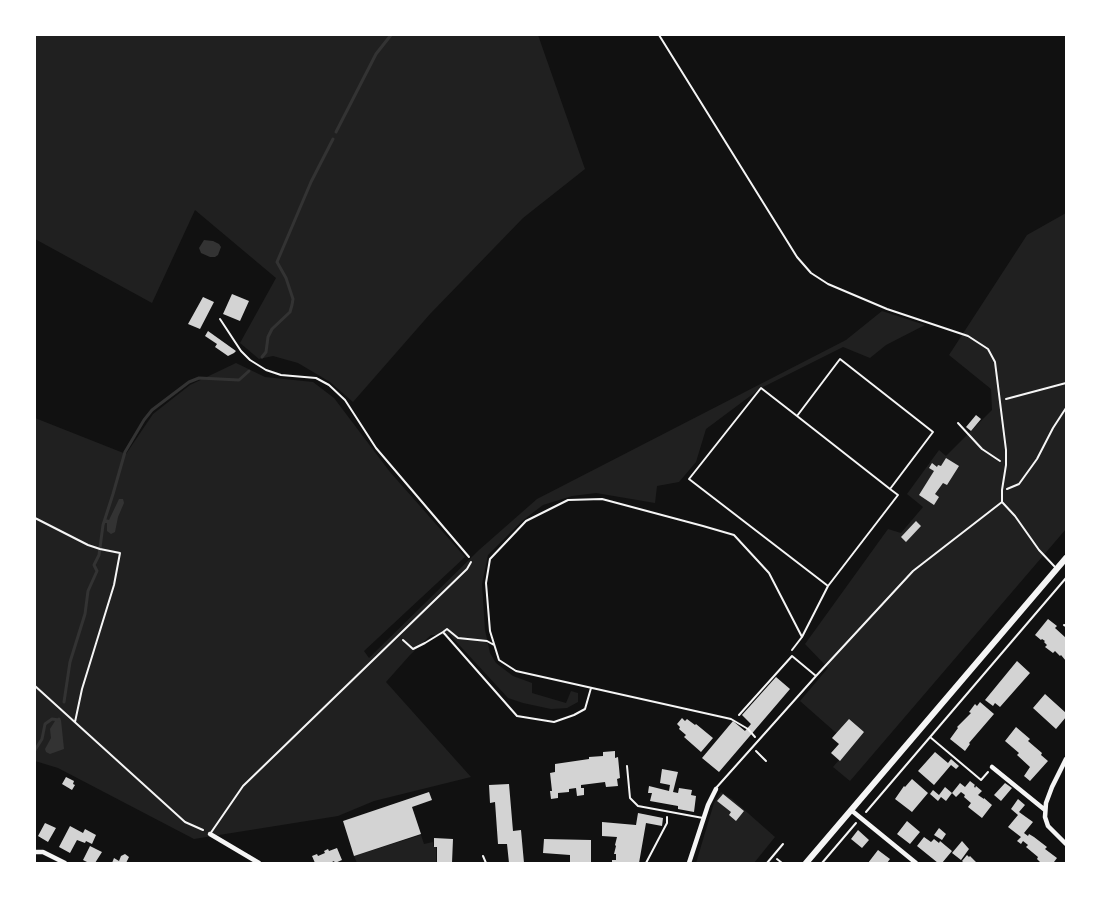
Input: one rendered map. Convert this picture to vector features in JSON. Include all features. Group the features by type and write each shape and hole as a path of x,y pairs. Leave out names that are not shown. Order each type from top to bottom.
{"main road":[{"path":"806,863 1066,558"}],"street":[{"path":"1066,759 1052,787 1045,810 1048,826 1066,844"},
{"path":"992,768 1045,810"},
{"path":"688,863 703,818 716,789"},
{"path":"852,810 916,863"},
{"path":"210,834 259,863"},
{"path":"35,852 43,852 65,863"}],"lane":[{"path":"659,35 797,257 811,273 828,284 887,309 968,336 988,349 994,362 1006,450 1002,502 1015,516 1039,550 1057,569"},
{"path":"716,789 816,676 913,571 1002,502"},
{"path":"210,834 243,786 467,569 470,562"},
{"path":"739,715 792,656 816,676"},
{"path":"627,766 630,798 638,806 703,818"},
{"path":"767,863 784,844"},
{"path":"483,856 486,863"}],"path":[{"path":"220,319 241,351 250,360 266,370 281,375 316,378 328,385 345,400 376,448 468,554 470,562"},
{"path":"797,416 840,359 933,432 890,488"},
{"path":"999,401 1066,382"},
{"path":"791,650 802,637 828,586 898,495 761,388 689,479 828,586"},
{"path":"1002,490 1011,489 1019,484 1037,459 1066,408"},
{"path":"958,423 982,449 1006,465"},
{"path":"758,741 748,729 731,719 516,671 499,660 490,631 486,583 490,560 526,522 568,500 602,499 734,535 769,573 802,637"},
{"path":"35,518 88,545 120,553 114,585 82,689 75,722"},
{"path":"822,863 1066,578"},
{"path":"398,636 413,649 447,629 458,638 487,641 494,645"},
{"path":"442,632 517,716 554,722 574,716 585,709 591,688"},
{"path":"35,686 185,822 210,834"},
{"path":"930,737 981,780 992,768"},
{"path":"752,748 766,761"},
{"path":"646,863 667,823 668,812"}],"shaded area":[{"path":"35,35 538,35 585,169 523,218 430,314 353,402 330,382 298,363 273,356 259,359 240,343 276,278 195,210 152,303 35,239"},
{"path":"1066,213 1066,529 850,781 833,767 851,746 800,701 828,668 805,644 888,529 901,533 923,507 907,494 939,450 946,456 992,410 991,389 949,355 1027,235"},
{"path":"204,240 219,244 221,247 218,255 210,257 201,253 199,248"},
{"path":"882,311 925,325 886,345 870,358 843,347 761,388 706,429 696,462 679,482 657,486 655,503 596,493 572,496 543,505 522,521 488,555 482,584 485,630 490,653 496,663 513,676 532,683 532,693 566,703 571,691 578,693 578,702 567,708 551,709 508,698 450,635 431,635 386,682 471,777 374,801 338,816 194,839 58,768 35,761 35,418 126,454 153,414 190,385 236,363 265,377 313,382 334,398 390,472 465,557 364,651 369,658 479,550 537,499 846,340"},
{"path":"119,499 123,499 124,503 118,517 115,532 111,534 107,531 107,523 103,523 105,519 109,520"},
{"path":"61,720 64,749 50,754 45,749 51,738 50,729 55,721"},
{"path":"721,792 732,799 775,837 754,863 696,863 714,803"},
{"path":"421,835 424,844 433,842 433,846 436,847 436,863 357,863 354,856"}],"building":[{"path":"232,294 249,301 240,321 223,314"},
{"path":"203,297 214,302 200,329 188,324"},
{"path":"208,331 236,351 228,356 215,347 217,344 205,336"},
{"path":"976,415 981,419 971,431 966,427"},
{"path":"946,458 959,466 947,485 943,483 935,494 939,497 934,505 919,495 934,471 929,468 932,463 937,467 938,465 941,466"},
{"path":"916,521 921,526 906,542 901,537"},
{"path":"1048,619 1057,626 1055,628 1066,638 1066,661 1055,651 1053,653 1045,647 1047,645 1045,641 1035,635"},
{"path":"1017,661 1030,673 1000,707 995,703 993,706 985,700"},
{"path":"776,677 790,689 719,772 702,758 733,721 745,731 751,724 742,715"},
{"path":"1045,694 1066,713 1066,717 1056,729 1033,708"},
{"path":"980,702 994,714 969,743 965,751 950,739 957,727 971,713 969,712 975,704 977,706"},
{"path":"682,718 685,721 687,719 696,724 713,738 701,752 684,737 686,735 679,729 680,727 677,724"},
{"path":"849,719 864,732 840,761 831,753 839,744 832,738"},
{"path":"1016,727 1030,739 1028,741 1048,761 1030,781 1024,776 1030,767 1017,755 1019,753 1005,741"},
{"path":"615,751 615,758 618,757 620,778 617,779 618,786 606,787 605,782 581,785 581,788 584,788 584,795 577,796 576,788 569,789 569,792 558,793 558,798 551,799 550,773 555,772 555,764 603,756 603,752"},
{"path":"935,752 948,763 951,759 959,766 956,769 951,765 934,785 918,771"},
{"path":"662,769 678,772 673,792 678,793 679,788 692,790 691,795 696,796 694,812 678,809 678,806 650,801 652,793 648,793 649,786 669,791 670,785 660,783"},
{"path":"66,777 74,781 73,784 75,785 72,790 62,784"},
{"path":"912,779 928,793 912,812 895,799 904,786"},
{"path":"970,781 975,785 975,788 976,786 982,791 978,795 992,805 982,818 968,807 971,803 964,797 965,795 961,792 956,797 952,793 960,783 965,787"},
{"path":"1005,783 1012,788 1001,801 994,795"},
{"path":"509,784 513,831 521,830 524,863 509,863 507,844 498,844 495,802 490,803 489,785"},
{"path":"945,787 952,793 946,801 941,797 938,801 930,794 933,790 939,795"},
{"path":"429,792 432,800 412,807 421,834 354,856 343,821"},
{"path":"723,794 744,811 736,821 729,815 731,812 717,801"},
{"path":"1018,799 1025,805 1019,812 1033,822 1024,833 1034,837 1047,847 1045,849 1057,858 1054,862 1056,863 1041,863 1037,859 1038,857 1026,847 1028,845 1023,841 1021,844 1017,841 1021,837 1008,827 1018,815 1011,809"},
{"path":"638,813 663,818 662,826 646,823 639,863 612,863 612,860 616,860 616,854 614,854 617,837 602,836 602,822 636,825"},
{"path":"907,821 920,832 910,844 897,834"},
{"path":"45,823 56,828 48,842 38,836"},
{"path":"70,826 83,833 85,829 96,835 92,844 77,840 70,853 59,847"},
{"path":"939,828 946,834 942,840 934,835"},
{"path":"858,830 869,840 862,848 851,839"},
{"path":"924,837 931,842 934,839 939,843 940,841 952,851 942,863 938,863 917,846"},
{"path":"434,838 453,839 452,863 437,863 437,847 434,847"},
{"path":"544,839 591,840 591,863 570,863 570,855 543,853"},
{"path":"962,841 969,849 961,860 952,853"},
{"path":"90,846 102,852 95,863 83,860"},
{"path":"337,848 342,860 335,863 334,861 330,863 315,863 312,856 317,854 318,856 325,853 324,851 328,849 329,851"},
{"path":"878,850 890,859 887,863 868,863"},
{"path":"125,854 129,857 126,863 112,863 114,858 119,861 121,856"},
{"path":"967,855 977,863 964,863 962,861"}],"waterway":[{"path":"336,132 376,54 391,35"},
{"path":"262,357 266,352 268,337 272,329 290,312 293,299 286,278 277,262 311,182 333,139"},
{"path":"64,702 70,662 85,614 88,591 97,571 94,565 99,555 103,525 125,452 152,410 189,382 199,378 239,380 249,371"},
{"path":"35,750 42,739 45,724 52,719 59,719"}]}
